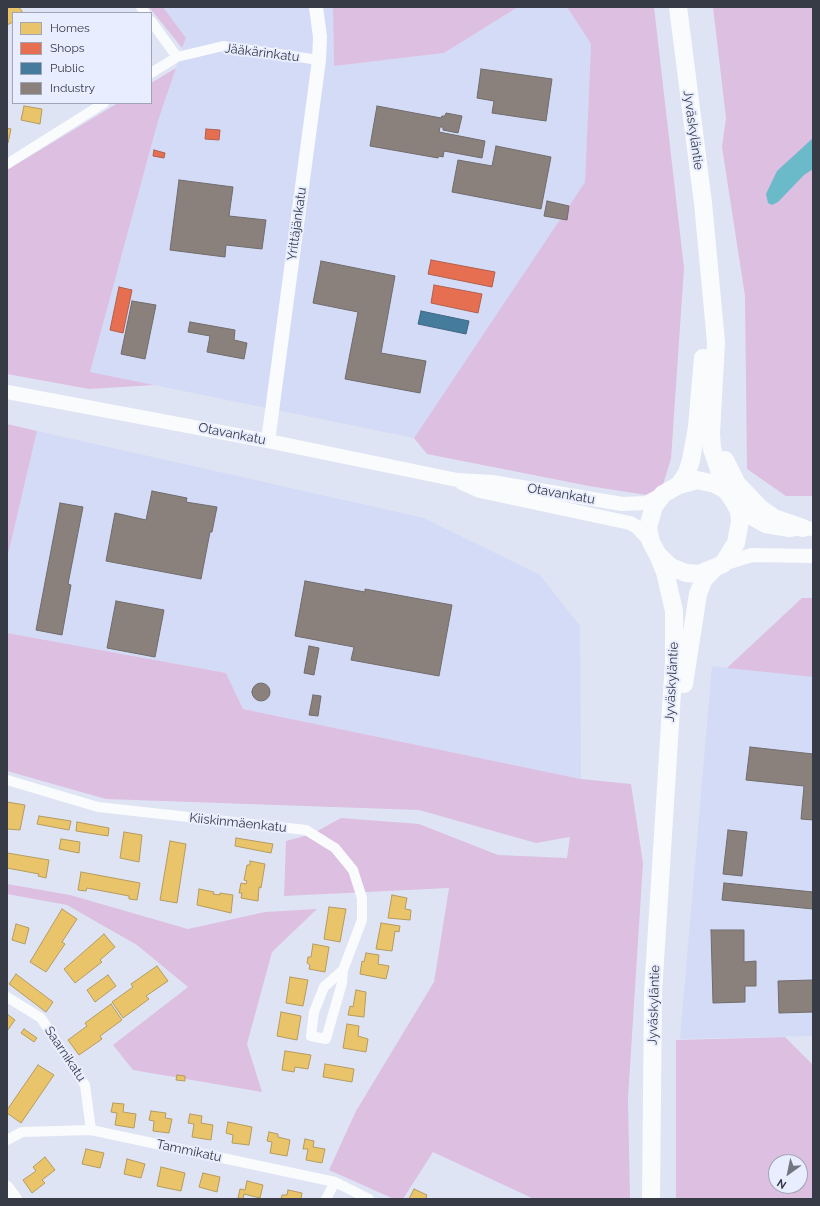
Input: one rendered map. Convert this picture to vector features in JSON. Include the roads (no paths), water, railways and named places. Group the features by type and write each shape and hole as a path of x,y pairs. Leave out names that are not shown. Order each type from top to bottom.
{"highway":[{"name":"Jyväskyläntie","path":"678,7 708,253 716,342 711,433 712,449 726,490"},
{"name":"Jyväskyläntie","path":"671,489 687,473 697,427 702,370 708,253"},
{"path":"712,415 728,468 737,484 761,509 774,518 808,528"},
{"path":"702,480 726,490 739,511 740,528 736,543 719,566 698,574 686,573 670,567 654,549 648,527 654,506 671,489 689,481 702,480"},
{"name":"Jyväskyläntie","path":"650,1199 653,992 666,811 668,749 674,661 674,611 664,572 654,549"},
{"name":"Jyväskyläntie","path":"666,811 693,618 700,586 719,566"}],"main road":[{"name":"Yrittäjänkatu","path":"268,440 320,60 320,37 316,7"},
{"name":"Otavankatu","path":"7,392 268,440 457,480 492,482 622,504 646,503 671,489"},
{"name":"Otavankatu","path":"457,480 480,491 630,523 637,527 654,549"},
{"path":"739,511 765,526 789,530 808,528"},
{"path":"719,566 752,555 813,556"},
{"path":"7,1188 15,1199"}],"street":[{"path":"152,22 177,57"},
{"name":"Jääkärinkatu","path":"152,72 177,57 223,46 320,60"},
{"path":"7,164 102,104"},
{"name":"Kiiskinmäenkatu","path":"7,780 98,807 306,830 335,848 340,854 353,870 362,898 362,920 343,970 342,983 326,1039 311,1036 314,1012 324,987 343,970"},
{"name":"Saarnikatu","path":"7,997 40,1018 86,1085 91,1130"},
{"name":"Tammikatu","path":"7,1140 22,1132 91,1130 335,1182 369,1199"},
{"path":"326,1199 335,1182"}],"water":[{"path":"813,138 813,169 804,175 778,202 772,205 768,203 766,194 777,171"}]}
